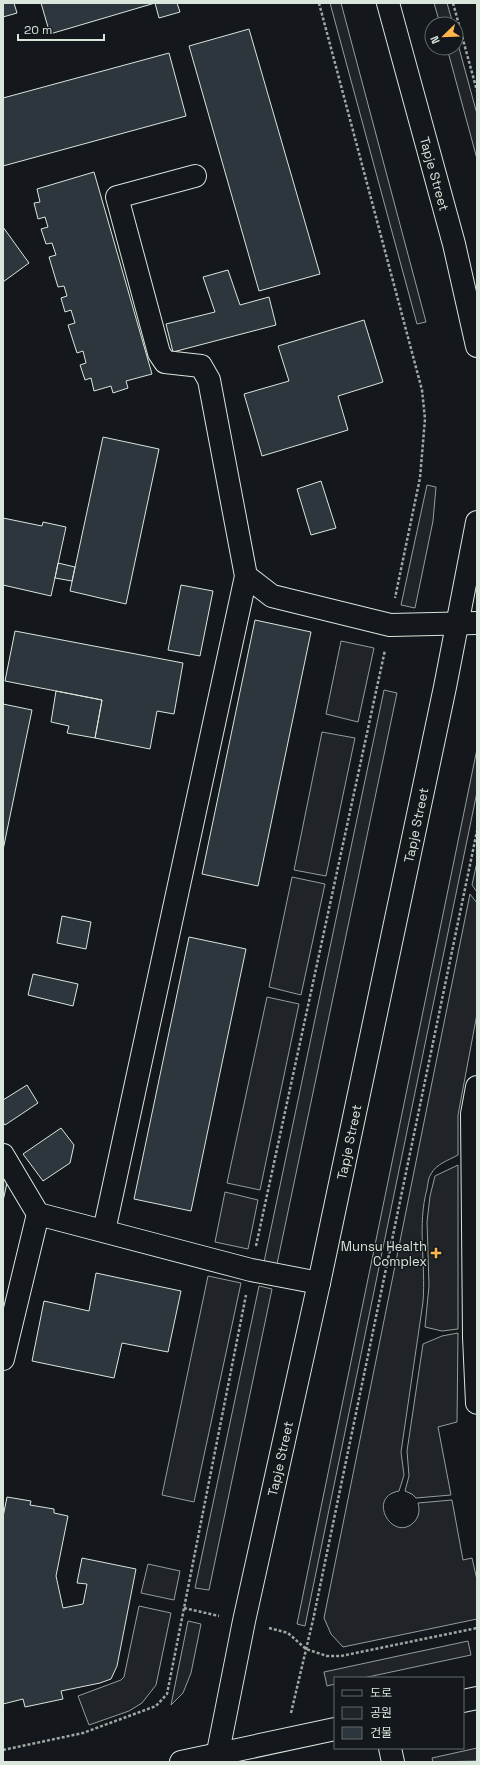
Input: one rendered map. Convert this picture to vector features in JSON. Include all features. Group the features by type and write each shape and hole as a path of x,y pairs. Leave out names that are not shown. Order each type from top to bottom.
{"main road":[{"name":"Tapje Street","path":"388,3 454,244 477,346"},
{"path":"104,1231 246,576 209,380 201,366 165,362 159,353 117,197 195,176"},
{"name":"Tapje Street","path":"217,1758 244,1620 467,624 477,522"},
{"path":"246,576 272,596 390,625 467,624"},
{"path":"477,1087 472,1114 474,1337 477,1403"},
{"path":"3,1154 38,1214 3,1359"},
{"path":"38,1214 251,1270 319,1284"},
{"path":"464,1702 477,1698"},
{"path":"181,1762 217,1758 285,1740 334,1729"},
{"path":"390,1749 394,1762"}],"path":[{"path":"3,1750 83,1733 156,1706 167,1694 251,1270 390,625 420,478 425,419 422,390 319,3"},
{"path":"453,3 477,91"},
{"path":"285,1740 306,1649 477,831"},
{"path":"184,1608 244,1620 288,1633 306,1649 327,1656 341,1656 477,1628"}],"green space":[{"path":"330,3 341,3 426,322 417,324"},
{"path":"434,3 447,3 451,16 438,16"},
{"path":"449,56 461,56 477,114 477,159"},
{"path":"427,485 436,487 433,521 415,608 401,605"},
{"path":"341,641 374,648 358,722 326,714"},
{"path":"384,690 397,693 277,1264 264,1262"},
{"path":"322,732 355,738 326,876 294,870"},
{"path":"477,749 477,792 305,1626 297,1624"},
{"path":"477,862 477,892 472,885"},
{"path":"292,877 325,884 301,995 269,987"},
{"path":"470,894 477,903 477,1014 458,1115 458,1155 436,1168 428,1181 424,1203 422,1231 423,1302 401,1452 404,1475 399,1491 389,1495 384,1502 384,1509 386,1517 392,1524 399,1527 407,1527 415,1521 417,1517 419,1510 418,1503 452,1500 463,1560 472,1558 477,1580 477,1619 343,1647 331,1634 324,1618"},
{"path":"267,997 299,1004 260,1190 227,1183"},
{"path":"458,1165 458,1329 442,1331 425,1327 429,1286 427,1222 430,1196 435,1176"},
{"path":"225,1192 258,1200 248,1249 215,1242"},
{"path":"208,1276 241,1283 194,1502 162,1495"},
{"path":"259,1286 272,1289 209,1590 195,1588"},
{"path":"458,1333 457,1422 438,1427 451,1495 416,1498 412,1494 405,1491 409,1476 407,1451 423,1344 442,1336"},
{"path":"148,1564 180,1571 174,1600 141,1593"},
{"path":"139,1606 171,1613 156,1685 142,1703 129,1711 89,1725 78,1696 121,1680 124,1677"},
{"path":"188,1621 201,1624 191,1673 183,1693 171,1705"},
{"path":"468,1641 471,1655 368,1677 334,1677 334,1684 327,1686 324,1672"},
{"path":"477,1748 477,1761 433,1762 432,1758"}],"building":[{"path":"3,3 14,3 17,13 3,17"},
{"path":"41,3 155,3 50,34"},
{"path":"155,3 177,3 180,12 159,18"},
{"path":"249,29 320,274 259,291 189,46"},
{"path":"169,53 186,116 3,166 3,98"},
{"path":"94,172 152,374 126,381 128,388 113,393 111,386 94,391 91,378 85,380 80,365 86,363 83,351 77,353 68,325 75,323 71,310 65,312 61,298 67,296 64,286 58,287 49,257 56,255 52,243 46,244 41,229 48,227 45,217 38,219 34,203 40,202 37,189"},
{"path":"3,227 29,263 3,282"},
{"path":"228,270 240,305 269,297 276,325 173,352 166,324 215,312 203,277"},
{"path":"364,320 383,382 338,396 348,430 262,456 244,394 289,381 278,346"},
{"path":"103,437 159,449 126,604 70,591"},
{"path":"321,481 336,528 311,535 297,489"},
{"path":"3,518 42,526 43,522 66,527 51,596 3,585"},
{"path":"58,563 75,567 72,581 55,578"},
{"path":"181,585 213,591 200,656 168,650"},
{"path":"255,620 311,632 258,886 202,874"},
{"path":"15,631 183,663 174,714 157,711 150,749 95,738 102,700 5,681"},
{"path":"56,691 102,700 95,738 67,733 69,726 51,722"},
{"path":"3,704 32,710 3,850"},
{"path":"62,916 91,922 86,949 57,943"},
{"path":"189,937 246,949 191,1211 134,1199"},
{"path":"33,974 78,984 73,1006 28,995"},
{"path":"27,1085 38,1103 5,1125 3,1122 3,1100"},
{"path":"61,1128 74,1145 70,1163 43,1181 23,1154"},
{"path":"3,1170 9,1174 3,1201"},
{"path":"96,1273 181,1291 168,1352 122,1343 114,1378 32,1361 44,1301 89,1311"},
{"path":"7,1497 31,1501 30,1505 54,1509 54,1513 68,1516 56,1576 63,1608 83,1604 87,1584 77,1583 82,1558 136,1569 117,1666 111,1679 100,1683 61,1691 63,1699 25,1707 23,1699 3,1704 3,1517"}],"place":[{"name":"Munsu Health Complex","path":"436,1253"}]}
